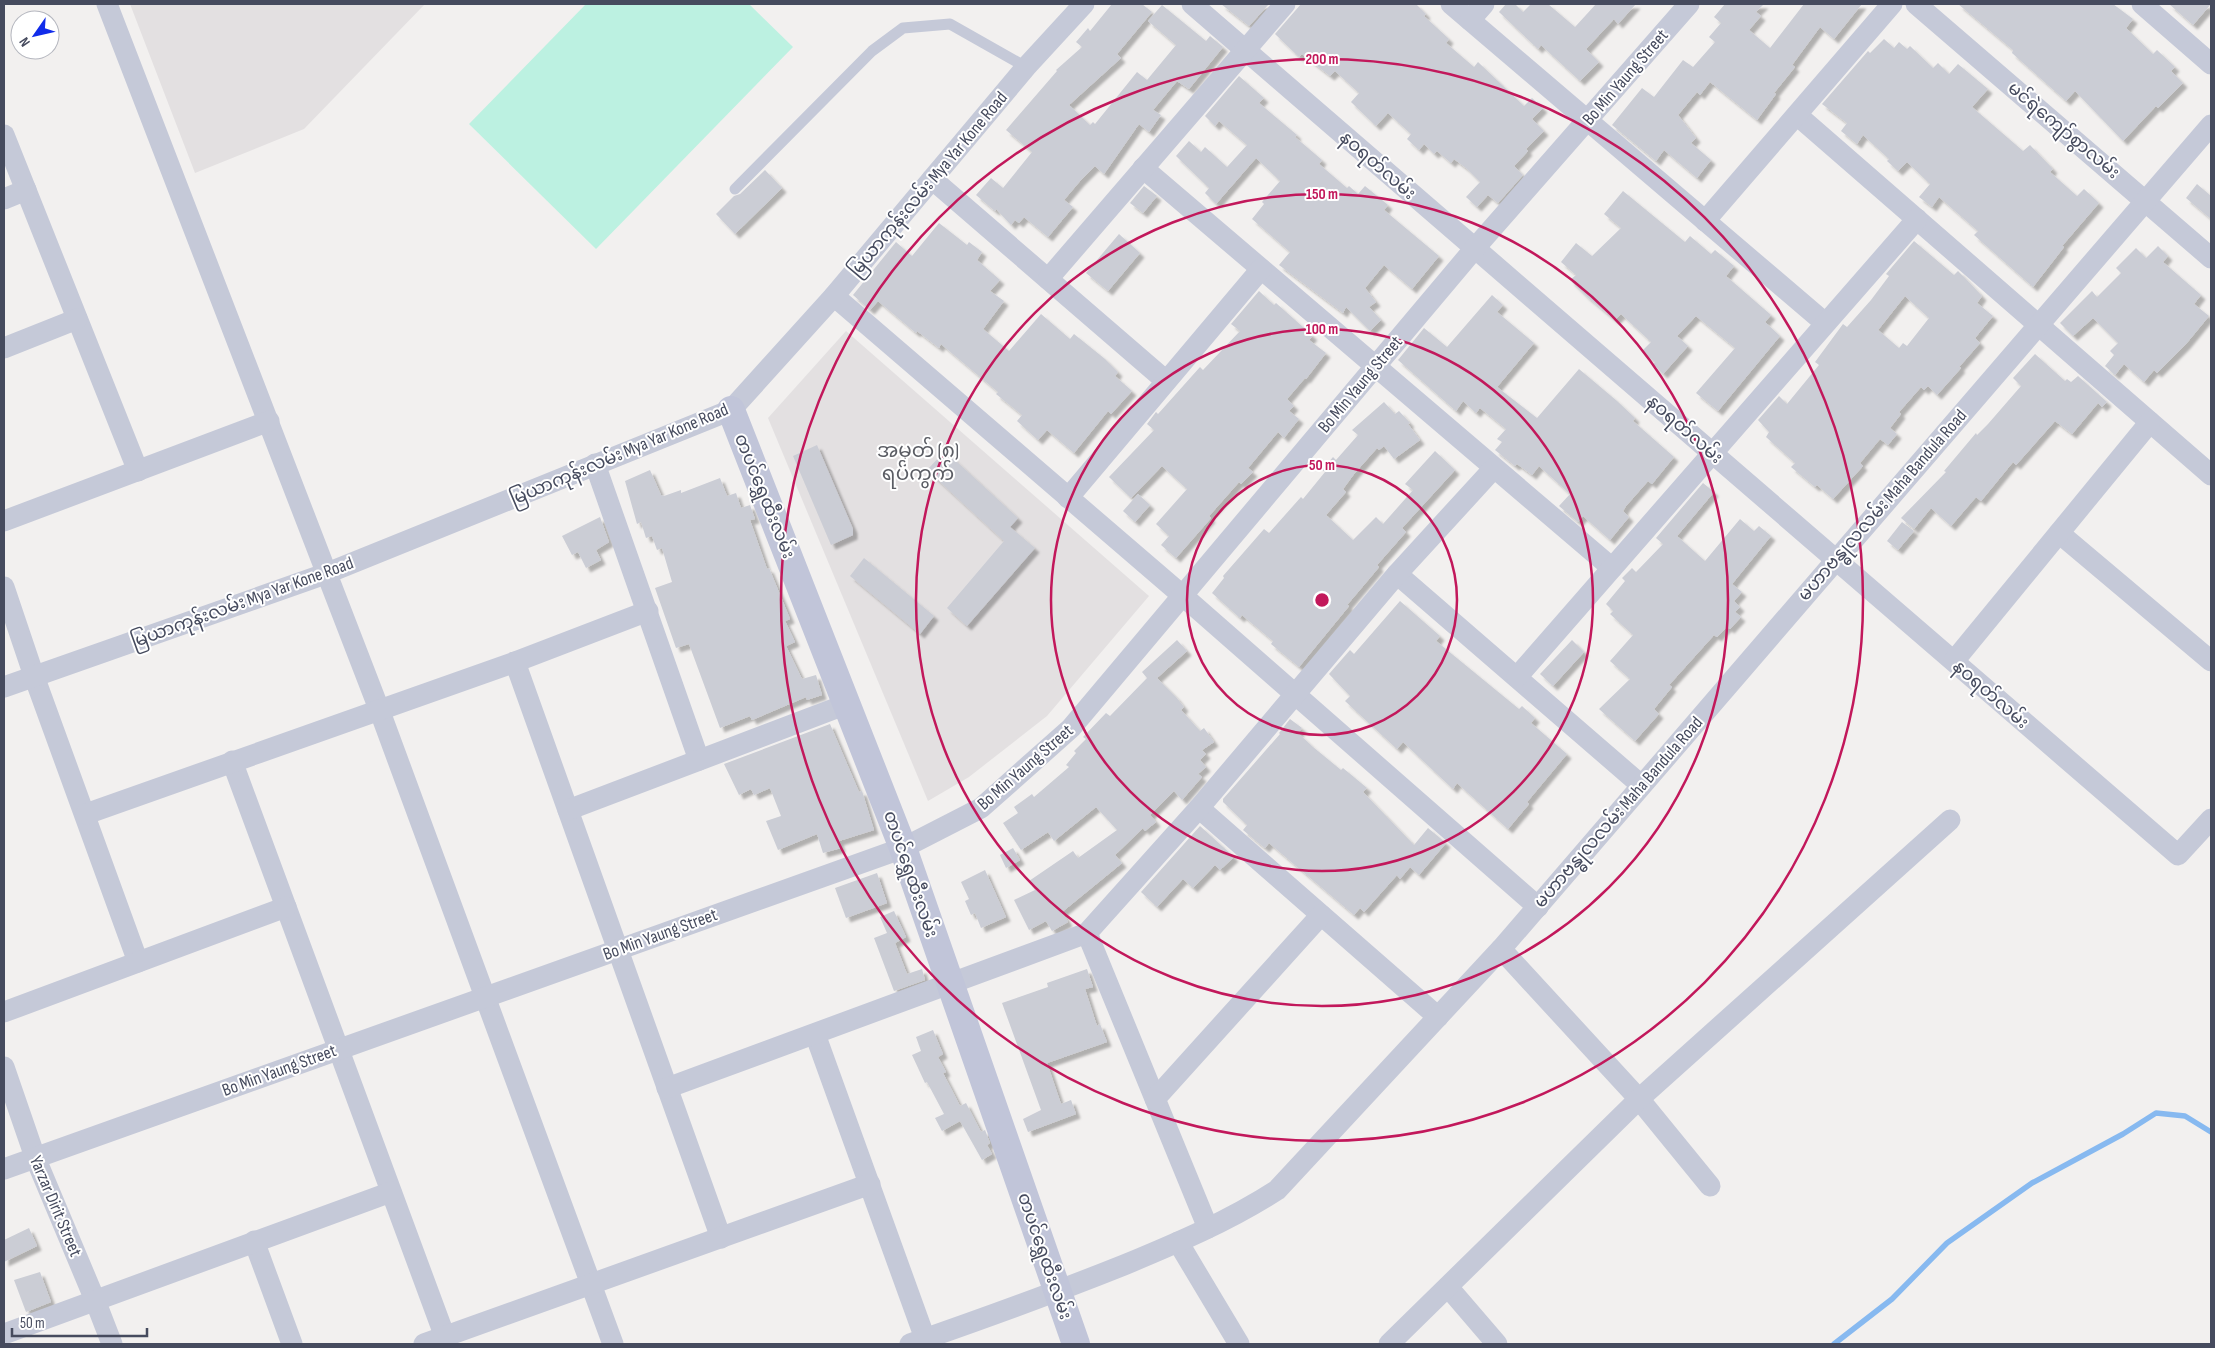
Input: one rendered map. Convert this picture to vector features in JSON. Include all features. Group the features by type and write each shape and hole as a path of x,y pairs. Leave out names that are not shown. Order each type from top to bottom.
{"street":[{"path":"106,4 269,421 325,574 379,709 613,1344"},
{"name":"မြယာကုန်းလမ်း Mya Yar Kone Road","path":"4,687 325,574 731,410 834,296 1026,67 1084,4"},
{"name":"နဝရတ်လမ်း","path":"1192,4 2178,855 2211,819"},
{"path":"1048,278 1285,4"},
{"path":"1451,4 1825,323"},
{"path":"1470,20 1484,4"},
{"name":"Bo Min Yaung Street","path":"4,1170 35,1157 902,848 981,808 1071,728 1475,248 1689,4"},
{"path":"1705,220 1892,4"},
{"name":"မင်ရဲကျော်စွာလမ်း","path":"1916,4 2146,200 2211,258"},
{"path":"2142,4 2211,64"},
{"path":"1797,115 2211,475"},
{"name":"မဟာဗန္ဓုလလမ်း Maha Bandula Road","path":"921,1342 1058,1292 1178,1242 1243,1212 1277,1190 1538,907 2211,125"},
{"path":"4,135 138,471"},
{"path":"1143,168 1612,568"},
{"path":"932,178 1166,381"},
{"path":"4,199 26,190"},
{"path":"1517,677 1917,219"},
{"path":"1068,498 1261,269"},
{"path":"834,296 1183,596 1538,907"},
{"path":"4,348 77,319"},
{"name":"တပင်ရွှေထီးလမ်း","path":"731,410 902,848 1076,1344"},
{"path":"4,521 269,421"},
{"path":"1954,661 2150,422"},
{"path":"595,464 699,760"},
{"path":"667,1088 1087,933 1200,808 1397,574 1494,468"},
{"path":"2060,533 2211,661"},
{"path":"1397,574 1642,785"},
{"path":"4,587 34,676 86,814 138,962"},
{"path":"86,814 515,662 648,611"},
{"path":"515,662 721,1238"},
{"path":"568,810 847,704"},
{"path":"232,761 445,1337"},
{"path":"1200,808 1438,1017"},
{"path":"1389,1344 1639,1099 1950,820"},
{"path":"4,1012 286,907"},
{"path":"1155,1099 1321,915"},
{"path":"1087,933 1208,1228"},
{"path":"1501,949 1639,1099 1710,1186"},
{"path":"815,1034 870,1184 921,1342"},
{"name":"Yarzar Dirit Street","path":"4,1067 35,1157 112,1344"},
{"path":"424,1344 870,1184"},
{"path":"4,1334 391,1192"},
{"path":"254,1241 292,1344"},
{"path":"1178,1242 1239,1344"},
{"path":"1448,1287 1496,1344"}],"lane":[{"path":"735,188 872,51 903,28 950,24 1026,67"}],"shaded area":[{"path":"130,4 425,4 304,129 195,173"},
{"path":"846,331 1149,596 1047,716 969,777 928,801 768,418"}],"green space":[{"path":"586,4 749,4 793,47 596,249 469,124"}],"building":[{"path":"1112,4 1142,4 1152,12 1117,54 1121,58 1069,105 1090,125 1093,122 1095,124 1137,72 1147,80 1176,45 1148,21 1162,5 1206,41 1210,36 1223,47 1189,89 1177,81 1153,110 1161,115 1149,132 1139,124 1104,174 1095,166 1080,181 1064,200 1073,207 1048,237 1024,217 1019,223 1015,220 1011,225 996,209 995,211 976,195 991,178 1003,188 1032,152 1006,130 1056,70 1082,47 1076,42 1088,28 1090,31"},
{"path":"1221,4 1269,4 1249,26"},
{"path":"1301,4 1416,4 1426,14 1424,16 1449,39 1446,43 1474,67 1478,62 1524,106 1532,98 1543,108 1532,119 1544,131 1526,149 1528,151 1514,166 1523,175 1498,203 1488,195 1477,207 1466,197 1480,182 1466,168 1454,159 1451,163 1437,151 1434,154 1424,144 1419,150 1407,139 1411,134 1388,113 1376,126 1351,102 1359,93 1335,71 1330,76 1302,54 1299,57 1275,34"},
{"path":"1506,4 1515,4 1523,12 1531,4 1548,4 1575,27 1596,4 1636,4 1618,24 1614,19 1586,49 1599,62 1580,81 1541,45 1538,49 1499,12"},
{"path":"1725,4 1764,4 1756,12 1761,16 1749,30 1770,48 1804,4 1862,4 1834,39 1820,27 1792,65 1795,67 1774,93 1776,94 1757,120 1710,82 1700,95 1697,92 1678,115 1696,138 1691,143 1711,160 1697,178 1664,150 1656,161 1612,125 1642,88 1654,97 1683,60 1693,67 1715,42 1709,37 1721,23 1714,17"},
{"path":"1958,4 2113,4 2133,19 2126,28 2153,54 2157,50 2175,67 2171,71 2183,83 2158,108 2156,106 2123,141 2075,91 2066,101 2012,53 2013,50"},
{"path":"2169,4 2211,4 2193,25"},
{"path":"1884,39 1894,48 1899,42 1907,49 1910,46 1933,68 1938,63 1949,74 1958,64 1988,89 1972,107 2023,151 2030,145 2053,169 2050,172 2077,196 2084,189 2099,203 2062,246 2064,247 2033,287 1974,235 1978,231 1939,197 1932,207 1919,197 1930,184 1907,162 1898,171 1887,161 1889,159 1863,135 1857,144 1841,131 1847,123 1822,104 1868,51 1870,53"},
{"path":"1239,76 1264,98 1259,103 1297,135 1295,137 1322,160 1319,164 1347,188 1349,186 1358,194 1365,186 1388,205 1384,210 1439,256 1412,289 1384,265 1365,288 1376,302 1369,307 1381,320 1370,331 1346,307 1343,313 1279,265 1290,252 1252,219 1264,204 1262,202 1280,181 1256,158 1216,204 1205,193 1209,188 1176,156 1189,141 1201,152 1205,147 1227,167 1247,145 1219,121 1215,126 1205,116"},
{"path":"765,170 782,188 735,234 716,214"},
{"path":"2197,184 2211,196 2211,219 2186,198"},
{"path":"1144,186 1157,196 1143,213 1130,203"},
{"path":"1623,191 1685,242 1690,236 1711,254 1715,250 1734,266 1726,276 1771,315 1765,322 1780,336 1718,411 1696,393 1735,348 1696,316 1677,336 1688,346 1663,374 1653,364 1655,362 1642,351 1651,342 1621,314 1615,320 1586,296 1570,280 1576,275 1561,262 1576,243 1592,256 1621,228 1604,214"},
{"path":"939,223 967,245 969,242 982,252 977,260 1000,280 990,291 1004,301 983,329 1009,351 1041,314 1070,339 1074,334 1105,359 1118,372 1115,376 1132,391 1111,414 1108,411 1074,453 1047,430 1038,440 1017,421 1022,415 941,344 939,348 917,331 916,333 878,301 870,310 853,295 896,242 912,256"},
{"path":"1119,234 1140,253 1108,291 1086,273"},
{"path":"1914,241 1954,275 1958,271 1982,296 1977,303 1993,316 1975,338 1980,343 1959,367 1961,368 1937,395 1928,386 1924,390 1921,387 1899,412 1901,414 1890,428 1897,434 1888,445 1880,439 1860,463 1863,466 1833,499 1791,467 1795,463 1766,437 1769,432 1758,420 1779,396 1787,404 1819,365 1815,362 1843,324 1847,327 1871,300 1889,276 1886,274","holes":["1905,296 1929,318 1907,346 1903,343 1899,348 1878,330"]},
{"path":"2158,246 2168,256 2163,262 2201,295 2194,304 2209,316 2186,344 2157,373 2154,370 2144,382 2124,364 2115,375 2105,366 2114,355 2110,351 2118,343 2093,318 2073,336 2060,323 2092,291 2097,297 2121,273 2116,268 2136,248 2146,258"},
{"path":"1259,291 1274,305 1276,303 1313,336 1309,340 1326,353 1306,379 1287,399 1294,406 1289,411 1299,419 1284,438 1278,432 1248,468 1253,472 1241,484 1239,482 1176,558 1161,545 1169,536 1156,524 1187,489 1162,466 1131,498 1109,477 1154,430 1147,424 1156,412 1158,414 1200,367 1203,370 1240,331 1231,324"},
{"path":"1492,295 1503,305 1497,312 1534,343 1497,387 1537,418 1579,369 1617,401 1635,418 1633,421 1674,457 1652,484 1648,481 1626,506 1623,511 1629,517 1610,540 1583,516 1578,522 1559,506 1570,494 1539,466 1532,475 1517,464 1515,466 1495,450 1502,442 1497,439 1506,429 1480,408 1476,413 1463,401 1456,411 1398,360 1424,328 1447,347"},
{"path":"2035,354 2065,381 2067,379 2071,382 2078,376 2107,402 2102,407 2098,403 2072,434 2055,421 2016,465 2013,462 1981,501 1976,497 1951,526 1931,508 1914,529 1901,518 1946,472 1944,471 1976,433 1977,435 1988,424 2021,386 2013,378"},
{"path":"1384,402 1395,414 1399,411 1410,423 1408,424 1420,440 1394,459 1384,446 1379,450 1377,448 1354,474 1343,489 1346,492 1326,515 1353,540 1376,517 1383,524 1413,490 1405,484 1435,451 1455,470 1402,528 1406,532 1377,565 1379,567 1299,667 1271,644 1273,641 1242,615 1240,618 1212,593 1224,578 1223,576 1264,529 1269,533 1301,497 1303,499 1325,472 1322,470 1333,457 1336,460 1358,435 1352,430"},
{"path":"817,445 853,529 853,535 831,545 793,456"},
{"path":"945,451 1018,518 1010,527 1035,548 967,626 947,608 1004,541 927,470"},
{"path":"650,470 661,495 664,496 681,490 681,493 720,478 727,496 736,493 741,508 750,505 755,519 750,520 767,569 769,568 790,619 785,621 795,642 786,646 802,679 816,675 822,695 807,700 806,697 752,720 750,716 720,728 689,644 676,648 655,588 672,582 662,548 657,550 652,536 646,538 641,522 637,524 625,481"},
{"path":"1703,483 1714,492 1677,536 1705,561 1740,519 1754,531 1759,526 1771,536 1732,584 1742,592 1734,601 1740,607 1735,612 1741,617 1730,629 1727,627 1717,637 1714,635 1669,685 1672,687 1654,709 1659,714 1635,741 1599,709 1630,679 1610,661 1633,635 1610,614 1613,611 1606,604 1625,581 1622,578 1632,568 1636,572 1663,544 1656,538"},
{"path":"1138,494 1150,505 1135,522 1123,511"},
{"path":"600,517 609,542 596,550 601,560 586,568 578,552 572,555 562,536"},
{"path":"1902,522 1914,531 1898,550 1887,541"},
{"path":"864,558 934,616 920,634 850,576"},
{"path":"1400,601 1440,636 1436,641 1519,709 1522,706 1535,718 1531,723 1567,754 1527,802 1529,804 1508,829 1457,783 1453,789 1403,742 1397,749 1345,701 1350,696 1329,674 1350,650 1354,654"},
{"path":"1177,640 1187,651 1157,678 1184,707 1181,710 1200,731 1204,728 1214,742 1202,750 1206,754 1200,760 1206,767 1198,774 1202,777 1182,800 1174,791 1150,815 1156,822 1145,831 1143,828 1115,855 1122,863 1062,912 1068,922 1052,931 1046,921 1029,930 1014,900 1035,890 1029,881 1073,851 1078,858 1117,830 1096,807 1054,841 1048,832 1021,850 1003,823 1018,813 1014,807 1032,794 1034,797 1069,767 1066,765 1076,753 1074,751 1086,739 1083,737 1106,713 1110,716 1147,678 1142,672"},
{"path":"1572,640 1584,652 1553,686 1540,674"},
{"path":"1290,719 1302,728 1298,733 1313,747 1367,788 1363,792 1414,845 1428,828 1446,843 1419,875 1410,867 1400,879 1397,875 1364,912 1360,908 1354,915 1269,843 1265,848 1256,841 1243,830 1247,825 1223,802 1223,799 1280,734"},
{"path":"830,724 859,792 862,791 874,830 839,841 841,848 823,853 817,834 778,850 766,821 781,816 770,788 754,795 751,789 739,795 724,764"},
{"path":"1200,826 1234,857 1220,870 1215,865 1193,888 1183,879 1157,907 1141,892"},
{"path":"1013,848 1020,860 1006,868 1000,855"},
{"path":"985,870 1006,917 981,928 975,913 971,915 965,901 969,899 961,882"},
{"path":"877,873 887,903 846,918 835,888"},
{"path":"894,911 906,937 895,943 907,974 922,969 925,980 894,991 874,938 887,933 880,917"},
{"path":"1087,969 1093,987 1085,989 1097,1026 1100,1024 1107,1042 1047,1063 1061,1104 1071,1100 1076,1114 1028,1132 1023,1119 1041,1110 1002,1003 1048,987 1047,983"},
{"path":"933,1030 943,1054 938,1057 946,1072 943,1073 960,1106 966,1103 981,1132 985,1130 990,1143 987,1145 992,1154 982,1160 960,1121 942,1131 935,1118 944,1114 927,1082 925,1083 912,1055 921,1051 916,1037"},
{"path":"29,1228 37,1246 4,1262 4,1240"},
{"path":"40,1272 51,1302 26,1312 14,1280"}],"waterway":[{"path":"1834,1344 1892,1299 1947,1243 2032,1183 2123,1134 2156,1113 2185,1116 2211,1132"}],"district":[{"name":"အမှတ် (၈) ရပ်ကွက်","path":"918,462"}]}
